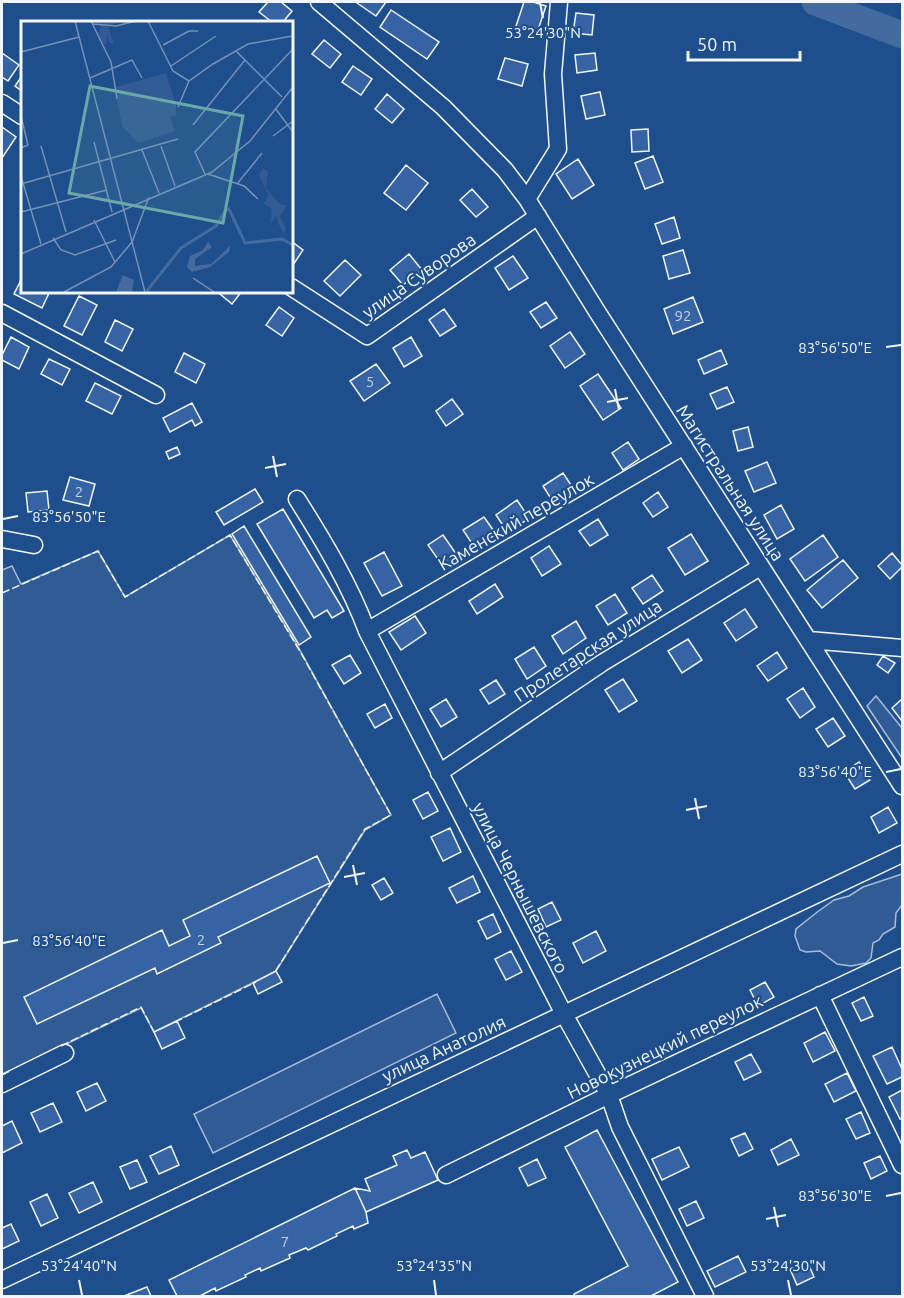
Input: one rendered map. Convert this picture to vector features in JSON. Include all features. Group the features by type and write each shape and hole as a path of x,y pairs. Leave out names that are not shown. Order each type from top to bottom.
{"street":[{"name":"Магистральная улица","path":"319,2 443,107 505,170 527,199 760,567 903,786"},
{"path":"527,199 558,149 553,74 559,2"},
{"path":"2,103 21,115"},
{"name":"улица Суворова","path":"292,288 367,336 538,216"},
{"path":"2,314 156,395"},
{"name":"Каменский переулок","path":"368,631 684,446"},
{"name":"улица Чернышевского","path":"297,499 313,524 360,612 439,773 564,1014 609,1095 620,1127 705,1296"},
{"path":"2,539 34,545"},
{"name":"Пролетарская улица","path":"439,773 602,663 760,567"},
{"path":"809,640 903,648"},
{"name":"улица Анатолия","path":"2,1280 903,854"},
{"name":"Новокузнецкий переулок","path":"446,1175 609,1095 903,957"},
{"path":"820,995 903,1165"},
{"path":"2,1084 64,1053"}],"shaded area":[{"path":"230,535 297,645 391,815 365,830 276,971 154,1032 141,1008 2,1075 2,570 12,566 21,584 98,551 125,597"},
{"path":"876,696 902,728 902,758 867,706"},
{"path":"902,874 902,905 896,913 895,927 873,943 871,958 866,963 851,966 837,964 820,951 800,950 795,936 796,929 816,913 834,900"},
{"path":"437,994 456,1033 213,1153 194,1114"}],"building":[{"path":"268,2 281,2 292,11 284,21 271,21 259,12"},
{"path":"358,2 386,2 376,16"},
{"path":"524,2 546,6 537,33 516,26"},
{"path":"391,10 439,42 427,59 380,27"},
{"path":"576,13 594,15 592,35 573,33"},
{"path":"324,40 341,54 330,68 312,54"},
{"path":"2,53 19,65 8,81 2,77"},
{"path":"595,53 597,70 577,73 575,55"},
{"path":"505,58 528,64 522,86 498,79"},
{"path":"353,66 372,79 361,95 342,82"},
{"path":"21,77 21,90 15,86"},
{"path":"600,92 605,115 586,119 581,96"},
{"path":"387,94 404,109 392,123 375,109"},
{"path":"2,127 16,137 2,158"},
{"path":"648,129 649,151 632,152 631,130"},
{"path":"653,156 663,182 645,189 635,163"},
{"path":"578,159 594,185 572,199 556,174"},
{"path":"406,165 428,183 406,210 384,193"},
{"path":"472,189 488,207 476,217 460,200"},
{"path":"674,217 680,238 662,244 655,224"},
{"path":"292,242 303,250 292,264"},
{"path":"683,250 690,273 669,279 663,256"},
{"path":"409,254 422,270 403,285 390,270"},
{"path":"513,256 528,278 509,290 495,268"},
{"path":"345,260 361,275 340,296 324,281"},
{"path":"21,280 21,292 50,292 42,308 14,294"},
{"path":"221,292 241,292 232,304 220,294"},
{"path":"79,296 97,305 82,335 64,326"},
{"path":"693,297 703,322 673,334 664,309"},
{"path":"546,302 557,318 541,328 530,312"},
{"path":"279,307 294,318 282,336 266,325"},
{"path":"444,309 456,326 440,336 429,320"},
{"path":"115,320 133,329 122,351 105,342"},
{"path":"570,332 585,354 565,368 550,346"},
{"path":"11,337 29,347 19,369 2,360 2,355"},
{"path":"411,337 422,356 404,367 393,348"},
{"path":"721,350 727,364 704,374 698,360"},
{"path":"184,353 205,364 196,383 175,372"},
{"path":"49,359 70,369 62,385 41,374"},
{"path":"376,364 390,383 364,401 350,381"},
{"path":"598,374 621,408 603,420 580,386"},
{"path":"95,383 121,396 112,414 86,401"},
{"path":"727,387 734,402 717,409 710,394"},
{"path":"452,399 463,414 446,426 436,411"},
{"path":"192,403 202,422 195,426 192,420 170,432 163,418"},
{"path":"748,427 753,447 738,451 733,431"},
{"path":"628,442 639,459 623,470 612,453"},
{"path":"177,447 180,454 169,459 166,452"},
{"path":"767,462 776,483 754,492 745,471"},
{"path":"563,473 575,491 555,505 543,486"},
{"path":"70,477 95,484 89,506 63,500"},
{"path":"255,489 263,502 224,525 216,512"},
{"path":"47,491 49,510 28,512 26,493"},
{"path":"658,492 668,507 653,517 643,503"},
{"path":"517,500 529,518 508,533 496,515"},
{"path":"781,505 794,529 777,539 764,515"},
{"path":"283,509 344,611 332,618 327,610 314,618 257,524"},
{"path":"484,517 496,534 475,548 463,530"},
{"path":"598,519 608,535 590,546 579,531"},
{"path":"244,526 311,637 299,645 232,534"},
{"path":"691,534 708,561 685,575 668,548"},
{"path":"443,535 459,558 444,568 428,545"},
{"path":"823,535 838,557 805,581 790,559"},
{"path":"549,546 561,564 542,576 531,558"},
{"path":"384,552 402,586 382,596 364,563"},
{"path":"892,553 902,567 890,579 878,566"},
{"path":"843,560 858,578 822,608 807,590"},
{"path":"652,575 663,591 643,604 632,588"},
{"path":"495,584 503,597 477,614 469,601"},
{"path":"615,594 627,613 608,625 596,606"},
{"path":"745,609 757,627 736,641 724,623"},
{"path":"415,616 426,633 401,650 389,632"},
{"path":"576,621 586,638 563,654 552,636"},
{"path":"688,639 702,660 682,673 668,651"},
{"path":"534,647 546,666 527,679 515,659"},
{"path":"777,652 787,668 768,681 757,666"},
{"path":"350,655 361,673 344,684 332,665"},
{"path":"883,656 895,663 888,673 877,665"},
{"path":"623,679 637,701 619,712 605,690"},
{"path":"496,680 505,694 489,704 480,690"},
{"path":"803,688 815,707 800,718 787,699"},
{"path":"446,699 457,717 441,727 430,709"},
{"path":"902,699 902,721 892,708"},
{"path":"385,704 392,718 375,728 367,714"},
{"path":"833,718 845,736 828,747 816,729"},
{"path":"859,762 870,780 855,789 844,772"},
{"path":"428,792 438,811 423,819 413,800"},
{"path":"888,807 897,823 879,833 871,817"},
{"path":"450,828 461,852 443,861 431,837"},
{"path":"317,856 330,883 218,937 221,943 157,974 155,968 37,1024 24,997 162,930 169,946 190,936 183,920"},
{"path":"473,876 480,892 457,903 449,888"},
{"path":"384,878 393,893 381,900 372,885"},
{"path":"552,902 561,920 546,927 538,909"},
{"path":"493,914 501,932 487,939 478,921"},
{"path":"596,931 606,951 583,963 573,943"},
{"path":"511,951 522,972 506,980 495,959"},
{"path":"276,971 282,982 258,994 253,983"},
{"path":"765,982 774,997 758,1006 750,990"},
{"path":"864,997 873,1016 861,1021 852,1003"},
{"path":"177,1021 185,1038 162,1049 154,1032"},
{"path":"825,1032 835,1051 813,1062 804,1043"},
{"path":"892,1047 902,1069 902,1077 887,1084 873,1056"},
{"path":"751,1054 761,1072 744,1080 735,1062"},
{"path":"847,1073 856,1091 834,1102 825,1084"},
{"path":"97,1083 106,1101 86,1111 77,1092"},
{"path":"902,1090 902,1118 900,1119 889,1097"},
{"path":"53,1103 62,1122 40,1132 31,1113"},
{"path":"861,1112 870,1133 856,1139 846,1119"},
{"path":"12,1121 22,1143 2,1153 2,1126"},
{"path":"597,1130 678,1282 651,1296 575,1296 574,1294 628,1266 565,1147"},
{"path":"745,1133 753,1149 739,1156 731,1139"},
{"path":"791,1139 799,1155 778,1165 771,1150"},
{"path":"171,1146 179,1165 159,1174 150,1156"},
{"path":"679,1147 689,1167 662,1180 652,1159"},
{"path":"407,1150 411,1158 425,1152 438,1180 366,1212 355,1188 370,1191 365,1179 397,1165 393,1156"},
{"path":"880,1156 887,1171 871,1179 864,1163"},
{"path":"537,1159 546,1178 528,1186 519,1168"},
{"path":"137,1160 147,1182 130,1189 120,1167"},
{"path":"93,1182 102,1202 79,1213 69,1193"},
{"path":"355,1188 366,1212 368,1223 354,1229 353,1226 308,1250 306,1248 289,1255 290,1258 261,1271 260,1268 216,1291 215,1288 200,1296 177,1296 169,1280"},
{"path":"47,1194 58,1218 41,1226 30,1202"},
{"path":"696,1201 704,1218 687,1226 679,1209"},
{"path":"11,1224 19,1241 2,1249 2,1228"},
{"path":"738,1256 746,1272 715,1287 707,1271"},
{"path":"807,1261 814,1277 797,1285 790,1269"},
{"path":"147,1287 151,1296 124,1296"}],"waterway":[{"path":"815,2 902,35"}],"fence":[{"path":"2,593 98,551 125,597 230,535 301,653 391,815 365,829 275,972"},
{"path":"175,1022 256,982"},
{"path":"61,1046 141,1007 154,1032 156,1031"},
{"path":"2,1075 12,1070"}]}
